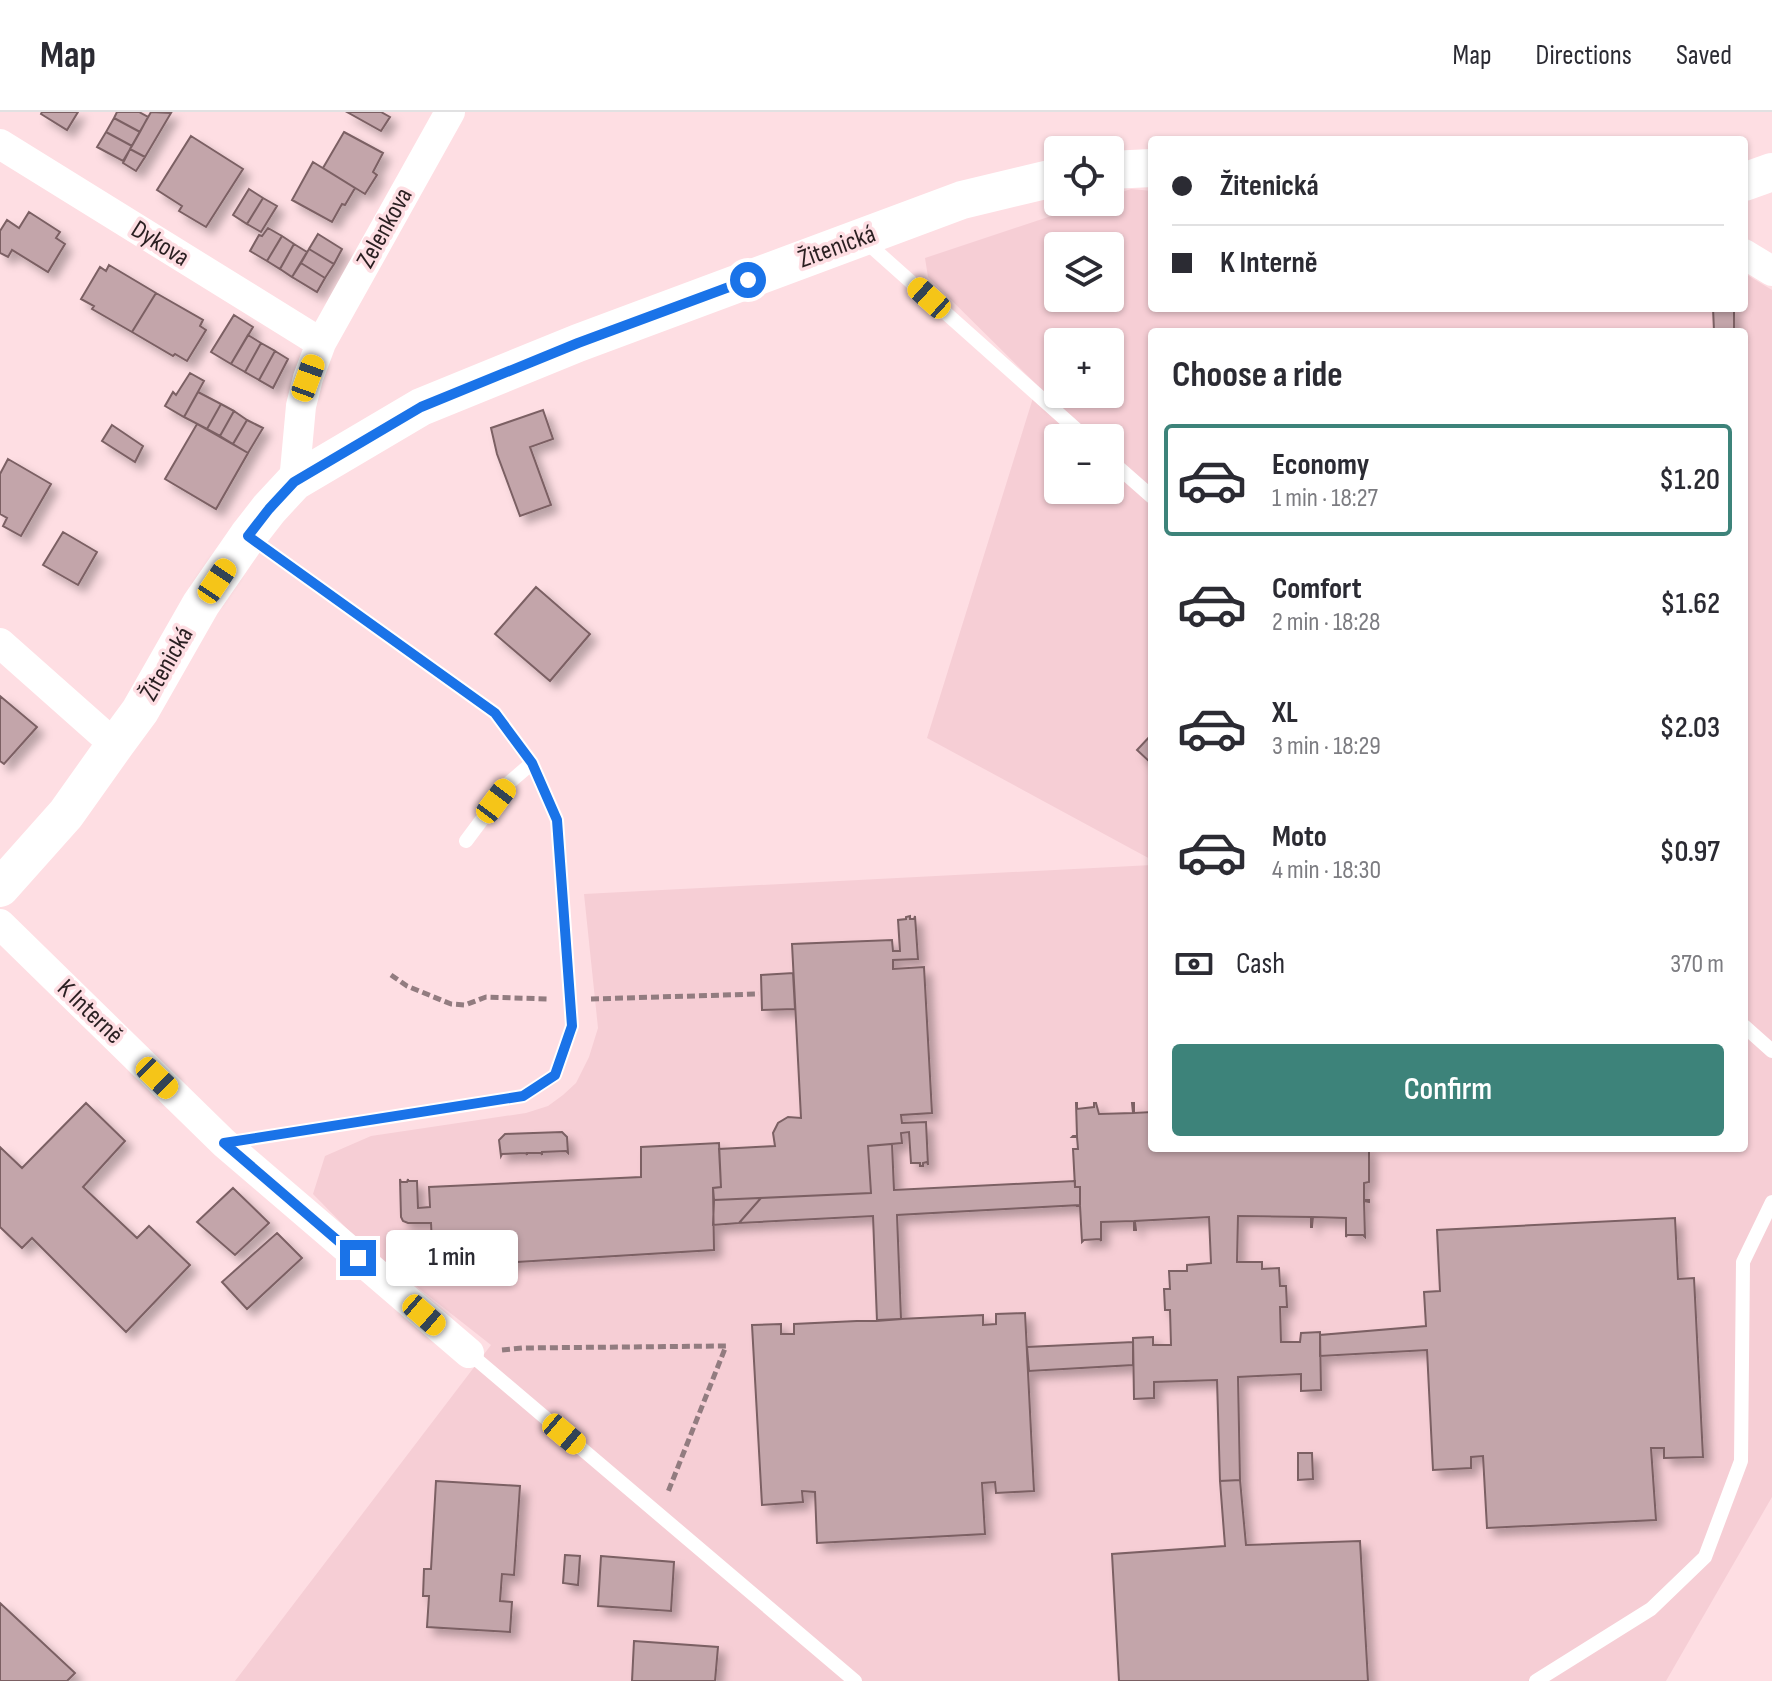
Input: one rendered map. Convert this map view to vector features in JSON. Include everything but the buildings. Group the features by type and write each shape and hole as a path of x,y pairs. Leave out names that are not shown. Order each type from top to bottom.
{"street":[{"name":"Zelenkova","path":"294,482 301,406 321,343 450,112"},
{"name":"Dykova","path":"0,144 321,343"},
{"path":"1124,169 1148,168"},
{"path":"1748,181 1772,172"},
{"name":"Žitenická","path":"0,888 66,814 140,711 201,604 248,536 294,482 421,407 578,343 962,200 1044,180"},
{"path":"1748,256 1772,271"},
{"path":"0,643 115,745"},
{"name":"K Interně","path":"0,924 224,1143 469,1353"}],"lane":[{"path":"862,238 1070,424"},
{"path":"1124,472 1148,493"},
{"path":"224,1143 523,1096 555,1075 572,1026 557,820 532,763 495,713 248,536"},
{"path":"466,841 510,782 532,763"},
{"path":"1748,1030 1772,1051"},
{"path":"1536,1681 1651,1609 1705,1557 1741,1461 1743,1262 1772,1202"},
{"path":"469,1353 855,1681"}],"path":[{"path":"469,1353 522,1348 726,1346 659,1514"}],"shaded area":[{"path":"1131,189 1148,191 1148,312 1748,312 1748,275 1772,290 1772,1497 1666,1681 235,1681 491,1345 360,1242 313,1194 325,1156 371,1136 526,1113 548,1106 576,1083 589,1057 598,1028 584,894 1148,865 1148,1152 1748,1152 1748,328 1148,328 1148,858 927,738 1037,385 928,277 925,258 1051,216 1124,216 1124,191"}],"route":[{"path":"358,1258 224,1143 523,1096 555,1075 572,1026 557,820 532,763 495,713 248,536 294,482 421,407 578,343 748,280"}]}
